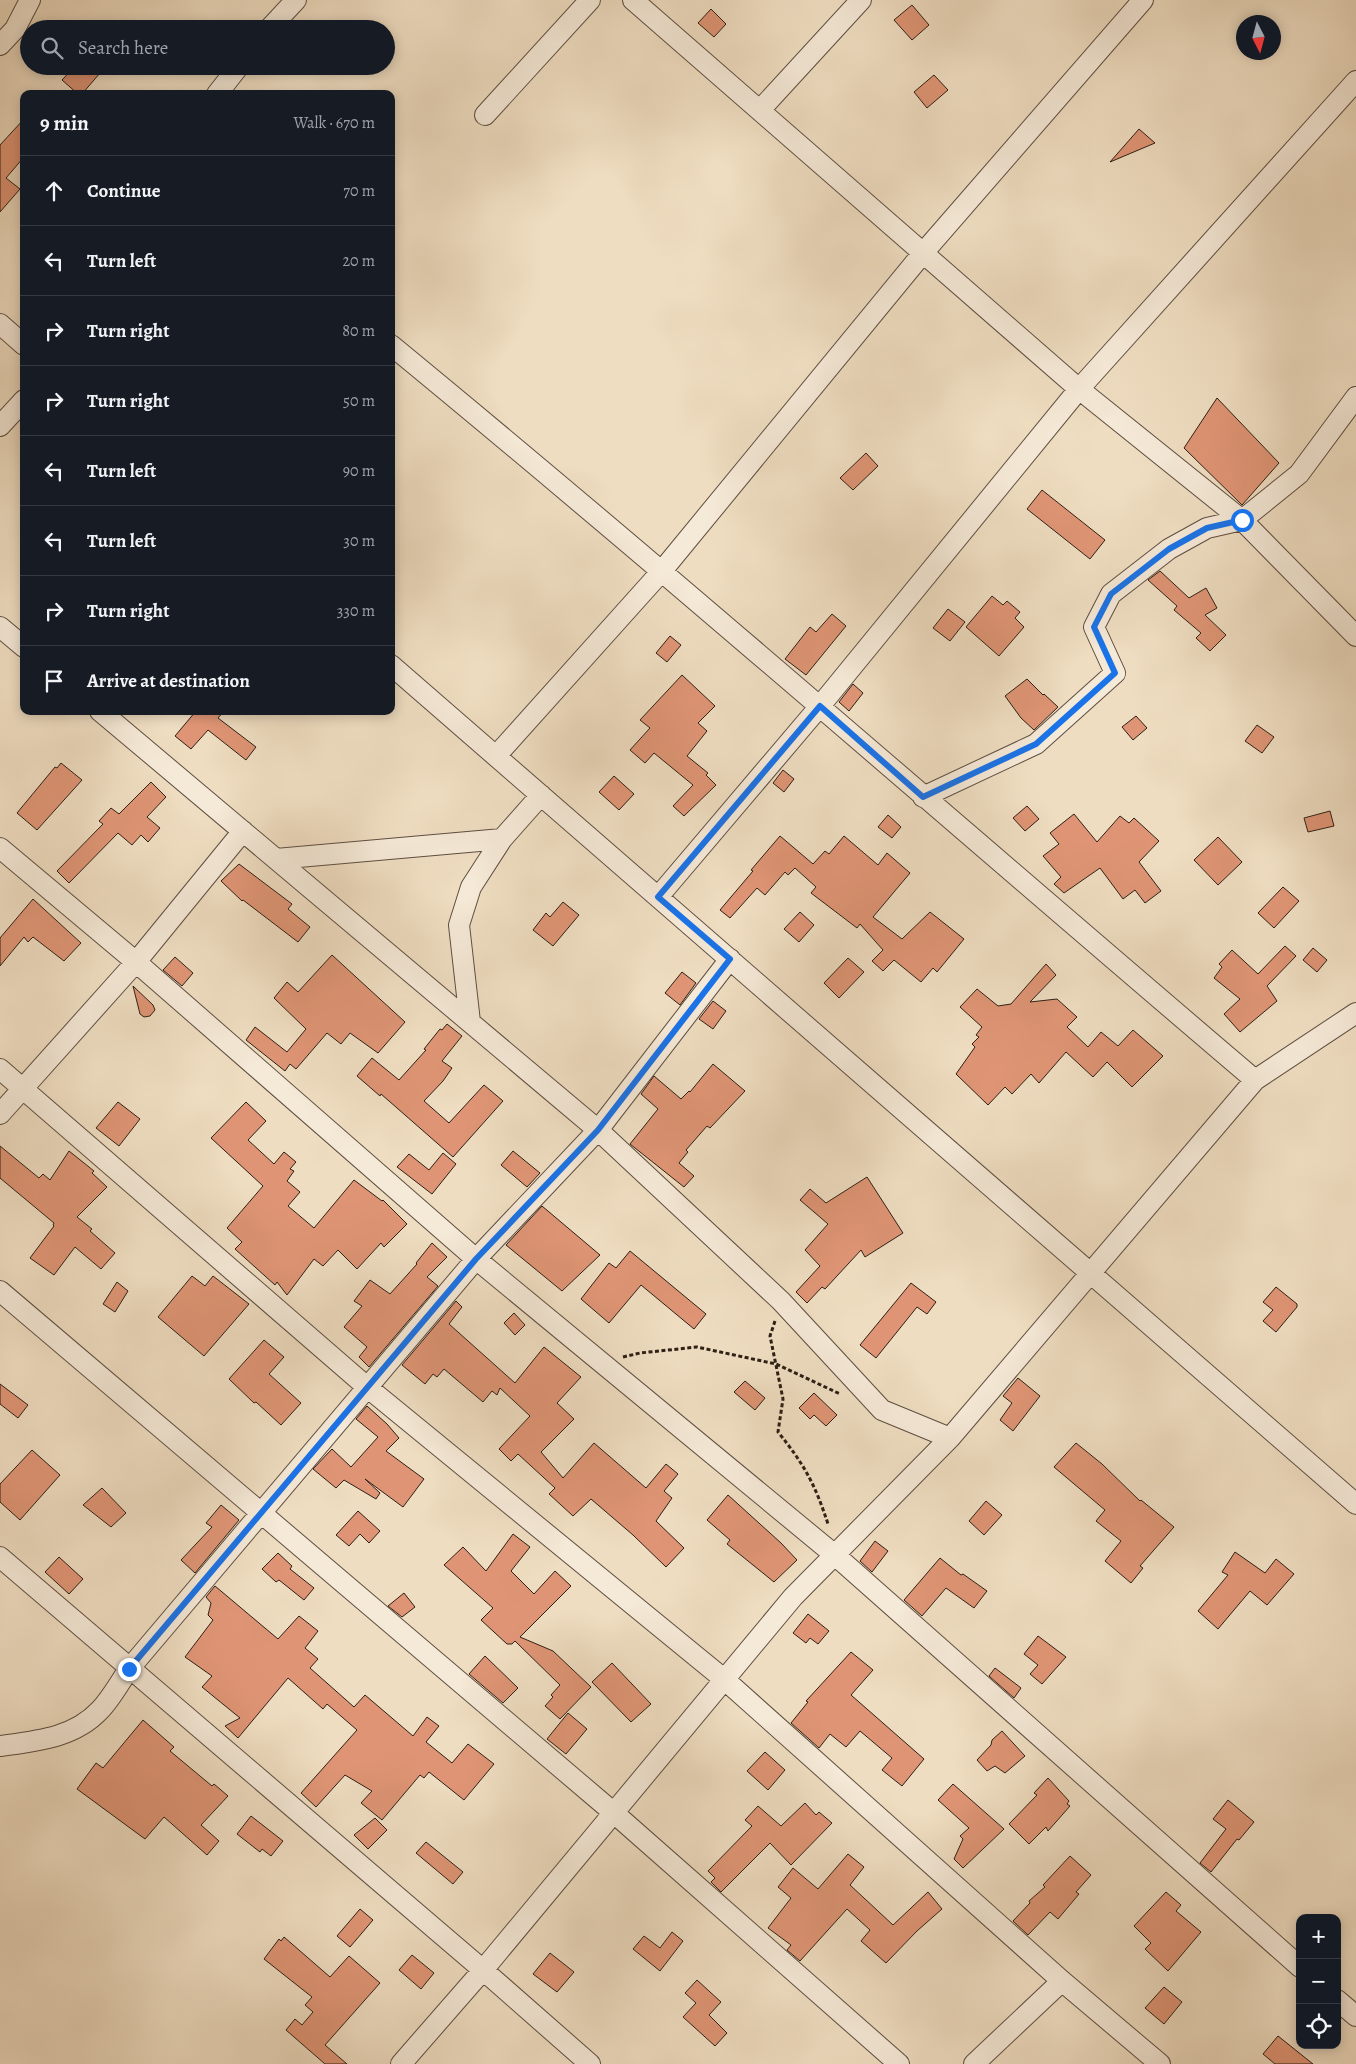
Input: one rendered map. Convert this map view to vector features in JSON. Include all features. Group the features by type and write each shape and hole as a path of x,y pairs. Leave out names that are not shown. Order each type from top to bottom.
{"street":[{"path":"0,45 15,28 30,0"},
{"path":"277,20 296,0"},
{"path":"485,116 590,0"},
{"path":"634,0 1079,389 1242,520 1356,636"},
{"path":"760,110 861,0"},
{"path":"496,756 661,572 924,253 1143,0"},
{"path":"220,90 232,75"},
{"path":"658,897 820,706 1079,389 1356,81"},
{"path":"0,324 20,339"},
{"path":"395,348 496,431 820,706 923,797 1255,1080"},
{"path":"923,797 1036,744 1115,673 1094,627 1111,594 1169,549 1207,528 1242,520 1299,474 1356,397"},
{"path":"0,426 20,404"},
{"path":"0,627 20,644"},
{"path":"395,668 1356,1504"},
{"path":"105,715 598,1130 780,1301 882,1410 950,1438"},
{"path":"470,1022 459,925 472,887 502,839 540,795"},
{"path":"0,1114 136,962 243,831"},
{"path":"276,859 502,839"},
{"path":"0,848 136,962 476,1259 836,1556 1296,1963"},
{"path":"0,1746 51,1738 78,1728 100,1710 129,1669 476,1259 598,1130 730,959"},
{"path":"401,2064 483,1970 793,1597 836,1556 950,1438 1092,1274 1255,1080 1356,1013"},
{"path":"0,1069 367,1387 725,1680 1062,1981 1160,2064"},
{"path":"0,1291 614,1813 899,2064"},
{"path":"0,1557 483,1970 590,2064"},
{"path":"974,2064 1062,1981"},
{"path":"1341,2003 1356,2016"}],"path":[{"path":"780,1301 770,1336 783,1399 778,1432 798,1456 814,1484 828,1523 836,1556"},
{"path":"601,1362 640,1353 697,1347 776,1364 841,1394"}],"building":[{"path":"912,5 929,25 912,40 894,20"},
{"path":"711,9 726,24 714,37 698,23"},
{"path":"67,75 98,75 85,90 73,90 62,80"},
{"path":"934,75 948,90 927,108 914,92"},
{"path":"20,123 20,162 6,178 20,189 0,212 0,145"},
{"path":"1139,129 1155,143 1110,162"},
{"path":"1217,398 1279,463 1242,505 1184,448"},
{"path":"866,453 878,466 853,490 840,478"},
{"path":"1042,490 1105,540 1090,559 1027,509"},
{"path":"1160,571 1189,598 1206,588 1217,608 1205,615 1226,635 1210,651 1196,638 1201,633 1174,610 1177,606 1148,580"},
{"path":"992,596 1003,605 1007,601 1020,612 1015,618 1024,627 999,656 966,627"},
{"path":"948,609 965,622 950,641 933,628"},
{"path":"832,614 846,626 806,675 785,659 810,627 816,632"},
{"path":"670,636 681,645 667,662 656,653"},
{"path":"682,675 715,706 698,723 707,731 687,756 708,773 706,775 716,785 684,816 673,806 693,785 654,753 645,763 630,750 650,728 640,720"},
{"path":"1027,679 1058,707 1034,730 1021,718 1005,696"},
{"path":"853,684 863,693 849,711 839,702"},
{"path":"193,715 221,715 218,718 256,747 246,760 208,730 191,749 175,736"},
{"path":"1136,716 1147,728 1133,740 1122,727"},
{"path":"1257,725 1274,737 1262,753 1245,741"},
{"path":"61,763 82,780 37,830 17,813 55,767 57,768"},
{"path":"783,770 794,779 784,792 773,783"},
{"path":"614,776 634,794 619,810 599,792"},
{"path":"151,782 166,797 147,817 160,828 148,842 141,835 132,845 118,833 69,883 57,871 103,824 99,821 111,808 119,814"},
{"path":"1027,806 1039,819 1025,831 1013,818"},
{"path":"1330,811 1334,826 1308,832 1304,818"},
{"path":"1074,814 1097,842 1120,816 1129,823 1134,818 1159,841 1139,862 1161,891 1145,903 1135,890 1123,899 1100,868 1064,893 1054,884 1061,877 1043,856 1059,844 1050,833"},
{"path":"888,815 901,827 892,838 878,827"},
{"path":"780,836 813,864 825,851 829,854 844,836 878,865 887,853 910,873 873,917 902,939 930,912 964,939 937,972 933,968 921,982 894,960 883,971 872,961 883,950 860,924 857,928 811,893 816,887 795,868 788,875 785,872 765,895 757,888 730,918 720,910"},
{"path":"1218,837 1242,862 1218,885 1194,860"},
{"path":"239,864 292,904 288,909 310,927 298,942 242,901 221,881"},
{"path":"1283,887 1299,901 1274,928 1258,913"},
{"path":"33,899 81,943 64,961 33,937 28,942 24,937 0,966 0,938"},
{"path":"563,902 579,915 553,946 533,930 546,913 550,917"},
{"path":"800,912 814,925 799,942 784,929"},
{"path":"1285,946 1296,956 1267,986 1277,1001 1240,1032 1224,1014 1240,999 1214,978 1222,967 1219,964 1232,950 1258,974"},
{"path":"1313,948 1327,960 1317,972 1303,960"},
{"path":"332,955 405,1022 378,1053 350,1033 341,1044 327,1033 296,1069 290,1064 285,1071 246,1040 255,1027 287,1052 306,1029 274,998 287,982 298,992"},
{"path":"175,957 193,973 182,986 163,970"},
{"path":"848,958 864,972 839,998 824,983"},
{"path":"1046,964 1056,975 1030,1002 1057,999 1077,1017 1067,1027 1088,1047 1101,1032 1118,1046 1133,1030 1163,1056 1132,1087 1107,1062 1093,1077 1066,1052 1039,1083 1031,1074 1012,1094 1005,1087 988,1105 956,1074 975,1047 972,1044 979,1037 976,1035 982,1027 960,1007 977,989 998,1006 1011,1004"},
{"path":"682,972 696,983 680,1005 665,993"},
{"path":"133,986 153,1005 155,1010 150,1016 144,1017 140,1014"},
{"path":"713,1001 726,1011 713,1029 699,1019"},
{"path":"447,1024 462,1036 442,1061 452,1068 443,1081 424,1101 449,1123 484,1085 503,1101 453,1157 381,1094 380,1096 357,1076 372,1058 399,1080 426,1050 424,1049 440,1029 442,1030"},
{"path":"713,1064 745,1091 710,1128 707,1126 686,1150 688,1152 679,1163 694,1176 684,1187 630,1144 658,1109 641,1094 654,1076 681,1099 690,1092"},
{"path":"118,1102 140,1119 119,1146 96,1128"},
{"path":"246,1102 266,1121 248,1140 274,1164 284,1152 296,1162 290,1169 294,1171 287,1181 300,1192 288,1206 314,1228 354,1180 383,1200 407,1224 384,1247 381,1243 357,1269 338,1250 323,1266 314,1259 287,1295 277,1282 275,1285 235,1249 242,1242 227,1228 263,1186 211,1138"},
{"path":"0,1146 39,1178 43,1174 50,1180 69,1151 94,1171 92,1173 107,1187 77,1217 92,1229 90,1231 115,1253 101,1269 75,1247 54,1275 30,1258 54,1226 54,1223 0,1178"},
{"path":"513,1151 540,1173 527,1187 501,1165"},
{"path":"443,1153 456,1164 432,1194 397,1167 409,1154 429,1170"},
{"path":"867,1177 903,1233 865,1257 861,1250 825,1289 822,1287 807,1303 796,1292 820,1266 805,1250 828,1224 800,1200 810,1189 826,1203"},
{"path":"542,1206 600,1255 562,1291 506,1245"},
{"path":"432,1243 447,1257 427,1277 438,1286 369,1367 359,1357 367,1347 344,1327 362,1306 354,1301 370,1280 390,1294 417,1264"},
{"path":"630,1251 706,1314 694,1329 641,1285 609,1323 581,1299 609,1263 616,1268"},
{"path":"192,1276 205,1286 213,1276 249,1304 204,1356 158,1317"},
{"path":"117,1282 128,1291 115,1312 103,1304"},
{"path":"911,1283 936,1302 927,1314 917,1307 876,1358 860,1345"},
{"path":"1276,1287 1297,1304 1297,1307 1276,1332 1263,1321 1273,1310 1263,1302"},
{"path":"456,1301 462,1307 449,1324 515,1383 544,1347 581,1377 557,1403 574,1419 541,1452 563,1478 594,1443 646,1488 666,1464 678,1474 664,1491 672,1498 656,1521 684,1548 666,1567 633,1535 591,1499 573,1516 549,1494 555,1488 518,1454 511,1461 499,1449 530,1416 500,1388 497,1395 492,1391 483,1402 444,1369 437,1377 433,1374 425,1384 402,1365"},
{"path":"514,1313 525,1325 515,1335 504,1323"},
{"path":"264,1340 284,1357 269,1374 301,1403 281,1425 229,1379"},
{"path":"1018,1378 1040,1396 1013,1431 1000,1420 1012,1403 1003,1396"},
{"path":"745,1381 765,1398 755,1410 734,1392"},
{"path":"0,1384 28,1405 18,1418 0,1404"},
{"path":"814,1393 837,1415 826,1426 814,1415 810,1419 799,1408"},
{"path":"367,1406 399,1438 386,1451 424,1479 403,1507 365,1479 380,1493 376,1499 344,1480 336,1488 313,1469 332,1449 351,1467 378,1437 356,1419"},
{"path":"1076,1443 1102,1464 1140,1501 1174,1527 1140,1566 1143,1568 1131,1583 1105,1561 1121,1541 1096,1521 1105,1510 1054,1467"},
{"path":"32,1450 60,1475 20,1520 0,1502 0,1484"},
{"path":"102,1488 126,1513 111,1527 83,1505"},
{"path":"728,1495 797,1560 774,1582 727,1544 730,1540 707,1520"},
{"path":"986,1501 1002,1515 984,1535 969,1521"},
{"path":"221,1505 239,1520 195,1573 181,1560 212,1527 206,1523"},
{"path":"358,1511 380,1531 369,1543 360,1534 349,1546 336,1535"},
{"path":"513,1534 530,1547 511,1571 534,1594 555,1571 571,1586 520,1637 553,1651 591,1687 560,1719 545,1706 553,1697 551,1695 560,1685 515,1641 512,1644 507,1644 481,1620 493,1608 444,1565 463,1547 486,1571"},
{"path":"875,1541 888,1551 872,1572 860,1561"},
{"path":"1235,1552 1265,1573 1276,1559 1294,1574 1267,1605 1250,1591 1218,1629 1198,1611 1228,1575 1222,1572"},
{"path":"278,1553 292,1566 290,1569 314,1588 304,1600 279,1580 276,1582 262,1569"},
{"path":"59,1557 83,1579 69,1594 45,1572"},
{"path":"940,1558 961,1575 963,1574 987,1591 974,1608 946,1588 922,1616 904,1600"},
{"path":"215,1586 278,1639 299,1616 318,1631 305,1648 318,1659 310,1668 354,1707 365,1695 413,1736 427,1717 439,1726 426,1742 452,1763 468,1744 494,1764 464,1800 429,1772 424,1778 420,1775 382,1820 361,1803 372,1791 345,1775 316,1807 301,1793 357,1730 327,1704 323,1709 288,1678 238,1738 225,1726 240,1718 202,1687 212,1676 185,1657 213,1620 208,1615 211,1603 206,1597"},
{"path":"404,1593 415,1607 402,1617 388,1606"},
{"path":"808,1614 829,1631 818,1644 810,1638 806,1643 793,1633"},
{"path":"1038,1636 1066,1657 1042,1684 1030,1674 1038,1665 1024,1654"},
{"path":"851,1652 873,1670 851,1695 924,1759 902,1786 882,1770 892,1758 860,1731 846,1747 830,1734 819,1748 791,1723 808,1702 806,1701"},
{"path":"485,1656 518,1688 503,1703 469,1674"},
{"path":"612,1663 651,1704 631,1722 592,1682"},
{"path":"995,1668 1021,1688 1014,1698 989,1676"},
{"path":"568,1713 587,1729 566,1754 547,1739"},
{"path":"143,1720 174,1747 170,1751 212,1786 214,1784 228,1796 201,1825 219,1841 207,1855 164,1817 145,1839 77,1789 96,1763 103,1768"},
{"path":"1002,1731 1025,1756 1005,1773 995,1766 987,1771 977,1760 991,1745 992,1740"},
{"path":"765,1752 785,1770 768,1790 747,1771"},
{"path":"1048,1778 1069,1801 1067,1804 1070,1806 1048,1831 1046,1827 1029,1844 1009,1824 1037,1795 1034,1793"},
{"path":"953,1784 1004,1829 963,1868 954,1859 963,1839 960,1836 969,1828 938,1800"},
{"path":"1228,1800 1254,1822 1239,1840 1237,1839 1211,1872 1200,1863 1226,1829 1213,1819"},
{"path":"805,1803 816,1815 819,1812 832,1823 791,1865 770,1843 721,1892 711,1882 715,1878 708,1871 752,1826 745,1820 758,1806 781,1826"},
{"path":"251,1816 283,1841 271,1856 262,1849 260,1852 237,1834"},
{"path":"375,1818 387,1830 368,1849 354,1835"},
{"path":"426,1842 463,1872 453,1884 416,1853"},
{"path":"848,1854 864,1867 850,1885 893,1925 928,1892 942,1909 917,1931 886,1963 861,1941 870,1930 847,1909 800,1961 787,1950 791,1945 768,1928 791,1898 778,1887 793,1868 818,1889"},
{"path":"1070,1856 1091,1875 1076,1892 1079,1894 1058,1919 1050,1912 1028,1935 1013,1921 1030,1903 1029,1901 1045,1887 1043,1885"},
{"path":"1166,1892 1181,1905 1176,1911 1201,1932 1168,1971 1145,1949 1151,1943 1134,1926"},
{"path":"360,1909 373,1920 350,1947 337,1936"},
{"path":"672,1932 683,1941 660,1971 633,1949 644,1936 660,1948"},
{"path":"284,1937 330,1977 349,1956 380,1983 325,2045 347,2064 325,2064 286,2030 295,2019 302,2025 313,2012 305,2005 312,1997 264,1959 279,1939 281,1941"},
{"path":"550,1953 574,1972 557,1992 533,1974"},
{"path":"412,1955 434,1973 421,1989 399,1970"},
{"path":"697,1980 721,2002 709,2015 727,2033 715,2046 683,2017 696,2003 685,1993"},
{"path":"1164,1987 1182,2002 1164,2024 1145,2008"},
{"path":"1278,2036 1313,2064 1275,2064 1263,2054"}],"route":[{"path":"129,1669 476,1259 598,1130 730,959 658,897 820,706 923,797 1036,744 1115,673 1094,627 1111,594 1169,549 1207,528 1242,520"}]}
